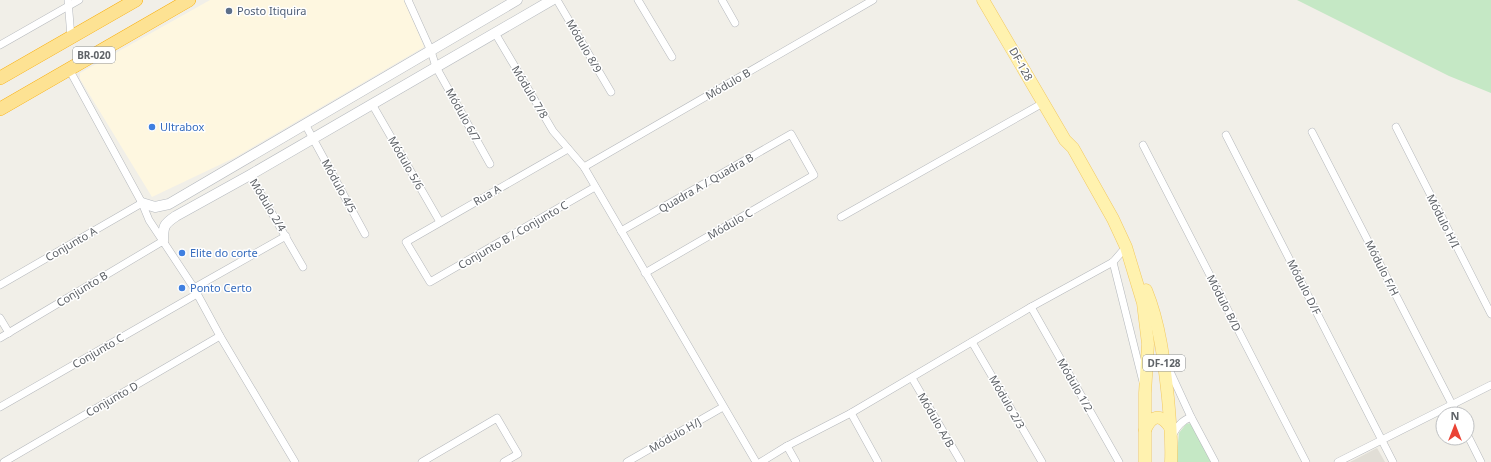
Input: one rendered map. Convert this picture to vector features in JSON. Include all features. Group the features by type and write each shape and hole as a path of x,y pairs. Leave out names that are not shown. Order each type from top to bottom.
{"highway":[{"name":"BR-020","path":"0,78 136,0"},
{"name":"BR-020","path":"0,109 188,0"}],"main road":[{"name":"DF-128","path":"983,0 1065,140 1073,148"},
{"name":"DF-128","path":"992,0 1070,138 1073,148 1113,219 1126,246 1134,270 1137,286 1143,303 1148,344 1145,392 1145,462"},
{"path":"1022,52 1022,65"},
{"name":"DF-128","path":"1134,270 1144,283 1153,306 1164,357 1171,432 1171,462"},
{"path":"1145,430 1148,423 1157,417 1163,419 1171,432"}],"street":[{"path":"0,45 68,3 79,0"},
{"name":"Módulo 6/7","path":"408,0 431,51 436,67 490,164"},
{"path":"142,203 155,207 169,204 517,0"},
{"path":"163,240 163,228 166,222 552,0"},
{"name":"Módulo 8/9","path":"557,0 611,92"},
{"path":"638,0 672,57"},
{"path":"722,0 735,22"},
{"name":"Módulo B","path":"584,167 873,0"},
{"path":"68,3 71,37"},
{"name":"Módulo 7/8","path":"495,33 553,131 584,167 756,462"},
{"path":"69,69 142,203 149,220 195,291 295,462"},
{"path":"841,217 1043,103"},
{"name":"Módulo 5/6","path":"372,104 440,222"},
{"name":"Módulo 4/5","path":"305,124 365,234"},
{"name":"Módulo H/I","path":"1396,127 1491,314"},
{"name":"Módulo F/H","path":"1312,132 1452,405"},
{"name":"Módulo C","path":"645,272 814,175 791,134"},
{"name":"Quadra A / Quadra B","path":"621,231 791,134"},
{"name":"Módulo D/F","path":"1226,135 1393,462"},
{"name":"Módulo B/D","path":"1143,145 1306,462"},
{"name":"Rua A","path":"406,242 568,149"},
{"name":"Módulo 2/4","path":"250,175 303,267"},
{"name":"Conjunto B / Conjunto C","path":"406,242 430,282 595,188"},
{"name":"Conjunto A","path":"0,285 142,203"},
{"path":"195,291 286,236"},
{"name":"Conjunto B","path":"0,338 163,240"},
{"path":"761,462 787,446 851,413 1031,307 1113,262 1126,246"},
{"path":"1113,262 1145,392"},
{"name":"Conjunto C","path":"0,407 195,291"},
{"name":"Módulo 1/2","path":"1031,307 1119,462"},
{"path":"0,318 9,333"},
{"name":"Conjunto D","path":"4,462 220,336"},
{"name":"Módulo 2/3","path":"972,342 1042,462"},
{"path":"1164,357 1191,417 1215,462"},
{"name":"Módulo A/B","path":"912,378 961,462"},
{"path":"1338,462 1491,385"},
{"name":"Módulo H/J","path":"627,462 723,407"},
{"path":"851,413 878,462"},
{"path":"1171,432 1183,421 1191,417"},
{"path":"422,462 497,418 518,454 504,462"},
{"path":"787,446 796,462"},
{"path":"1473,446 1481,462"}],"shaded area":[{"path":"210,0 405,0 424,47 234,158 152,197 80,79 80,73"},
{"path":"1377,448 1385,462 1350,462"}],"green space":[{"path":"1297,0 1491,0 1491,93 1449,76"},
{"path":"1191,423 1211,462 1176,462 1179,433 1186,424"}],"place":[{"name":"Posto Itiquira","path":"229,11"},
{"name":"Ultrabox","path":"152,127"},
{"name":"Elite do corte","path":"182,253"},
{"name":"Ponto Certo","path":"182,288"}]}
